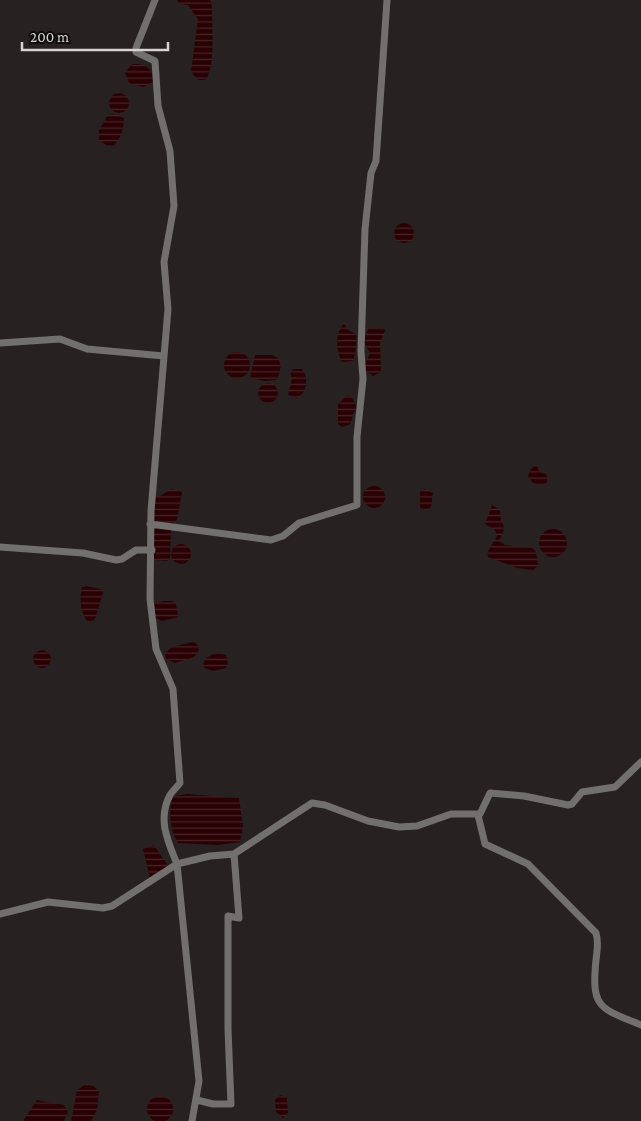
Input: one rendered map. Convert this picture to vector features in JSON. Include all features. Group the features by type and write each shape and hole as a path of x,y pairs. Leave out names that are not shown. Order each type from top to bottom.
{"street":[{"path":"155,0 136,52 154,61 158,106 172,160 174,206 164,262 168,309 150,524 152,550 149,587 156,649 173,689 177,713 176,740 180,782 170,796 165,808 165,826 168,844 178,864 199,1081 192,1121"},
{"path":"150,524 271,540 283,536 299,523 357,505 357,437 363,380 361,351 365,229 371,173 376,160 387,0"},
{"path":"0,342 60,339 87,349 164,356"},
{"path":"0,547 83,553 116,560 122,559 136,550 152,550"},
{"path":"0,914 48,902 103,908 112,906 178,864 210,856 234,854 312,803 325,805 368,821 398,827 417,826 451,814 478,815 482,811 490,793 524,796 568,805 572,804 582,792 615,787 641,762"},
{"path":"478,815 485,844 528,864 596,933 598,946 594,988 596,997 608,1011 641,1026"},
{"path":"197,1100 213,1104 231,1104 228,1029 228,916 239,918 234,854"}],"shaded area":[{"path":"177,0 210,0 212,3 212,55 209,74 205,80 198,80 191,72 198,19 188,5 180,4"},
{"path":"132,64 141,64 148,67 152,73 153,82 143,87 129,83 125,73"},
{"path":"119,93 126,96 129,103 126,110 119,113 112,110 109,103 112,96"},
{"path":"114,114 124,118 123,129 113,146 106,145 99,140 99,130 108,115"},
{"path":"404,223 411,226 414,233 411,240 404,243 397,240 394,233 397,226"},
{"path":"344,324 348,330 356,334 356,348 353,361 342,362 338,353 337,337"},
{"path":"369,328 383,328 385,330 380,343 381,372 373,376 366,371 365,364 370,353 363,341"},
{"path":"237,352 246,356 250,365 246,374 237,378 228,374 224,365 228,356"},
{"path":"255,355 272,355 278,358 281,366 277,380 265,381 250,378"},
{"path":"294,369 302,369 306,377 305,389 297,398 288,395 292,379 290,372"},
{"path":"264,383 272,383 278,389 278,397 272,403 264,403 258,397 258,389"},
{"path":"348,395 353,399 357,408 353,414 351,424 342,427 338,424 338,404"},
{"path":"537,464 539,471 547,475 547,482 542,485 533,483 528,476 530,470"},
{"path":"374,486 382,489 385,497 382,505 374,508 366,505 363,497 366,489"},
{"path":"172,489 182,492 177,520 172,524 152,521 154,496 160,496"},
{"path":"425,489 433,493 431,507 427,510 420,508 420,492"},
{"path":"492,505 500,510 501,521 504,526 499,541 505,545 532,548 536,552 538,566 533,570 517,568 488,557 487,553 497,536 495,530 485,524"},
{"path":"153,528 171,530 170,558 167,561 154,560"},
{"path":"553,529 563,533 567,543 563,553 553,557 543,553 539,543 543,533"},
{"path":"177,544 185,544 191,550 191,558 185,564 177,564 171,558 171,550"},
{"path":"87,586 104,590 95,619 90,623 84,616 81,601 82,587"},
{"path":"173,601 176,604 178,617 162,621 154,617 153,604"},
{"path":"193,642 197,644 199,650 194,657 175,663 166,659 165,653 172,647"},
{"path":"42,650 48,653 51,659 48,665 42,668 36,665 33,659 36,653"},
{"path":"217,653 226,655 228,664 226,668 213,671 204,668 205,660"},
{"path":"188,794 239,798 243,827 240,842 218,845 178,843 172,826 171,801 173,796"},
{"path":"154,845 169,867 150,878 143,849"},
{"path":"86,1084 93,1086 99,1091 97,1110 91,1121 71,1121 77,1090"},
{"path":"280,1095 287,1097 288,1113 283,1118 276,1112 275,1100"},
{"path":"160,1096 170,1099 173,1109 170,1119 160,1122 150,1119 147,1109 150,1099"},
{"path":"37,1100 64,1105 68,1112 64,1121 23,1121"}]}
